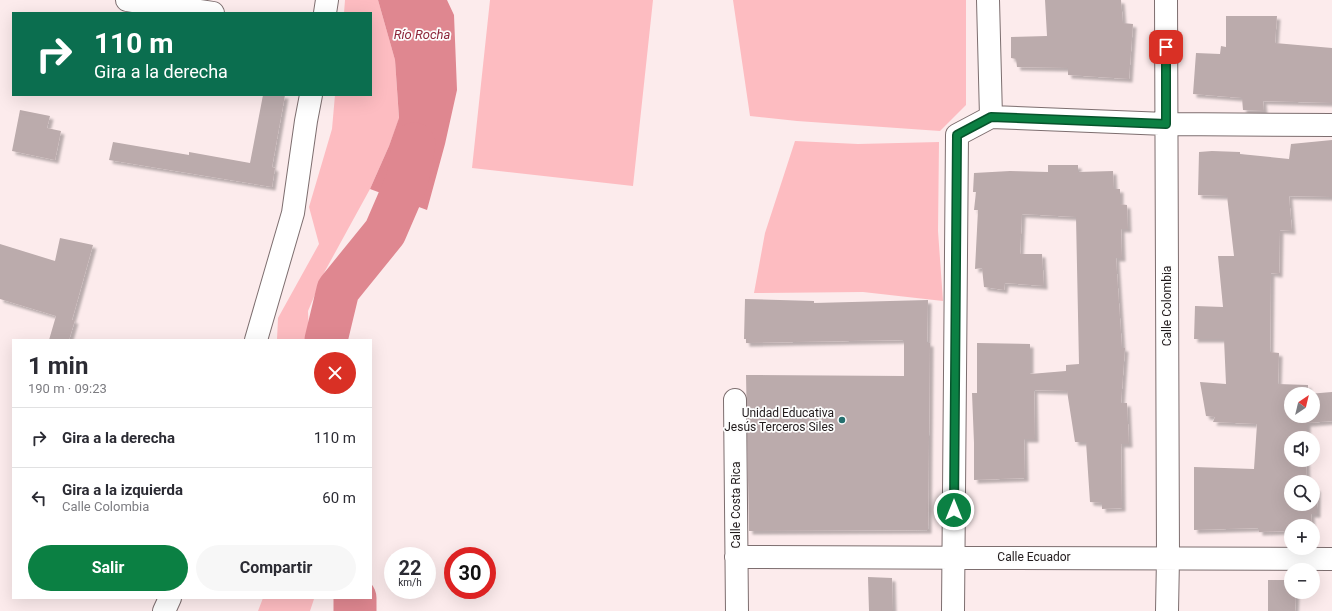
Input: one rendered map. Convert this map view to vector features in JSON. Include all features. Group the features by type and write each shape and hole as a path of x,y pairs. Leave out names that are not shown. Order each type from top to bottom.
{"street":[{"path":"127,0 206,12"},
{"path":"325,12 327,0"},
{"path":"988,0 991,117"},
{"name":"Calle Colombia","path":"1166,0 1167,611"},
{"path":"256,339 293,213 311,96"},
{"path":"953,611 957,135 991,117 1166,124 1332,125"},
{"name":"Calle Costa Rica","path":"735,400 737,611"},
{"name":"Calle Ecuador","path":"736,556 1332,559"},
{"path":"164,611 170,599"}],"shaded area":[{"path":"345,0 378,0 395,60 399,119 370,189 325,271 308,311 309,339 277,339 278,318 319,244 309,207 332,129 335,96 372,96 372,12 344,12"},
{"path":"490,0 653,0 633,186 472,168"},
{"path":"733,0 966,0 966,105 940,131 797,121 750,116"},
{"path":"795,141 858,144 939,142 938,231 943,301 863,292 754,293 765,233"},
{"path":"263,599 314,599 310,611 258,611"}],"water":[{"name":"Río Rocha","path":"378,0 447,0 454,15 457,90 445,144 427,210 370,189 389,146 399,118 395,60"}],"building":[{"path":"1045,0 1121,0 1123,23 1133,24 1129,79 1068,75 1068,68 1017,67 1016,59 1011,58 1011,37 1047,36"},
{"path":"1226,16 1277,16 1275,43 1332,48 1332,103 1263,101 1264,111 1243,110 1242,98 1193,94 1196,53 1220,54 1221,46 1226,47"},
{"path":"263,96 285,96 272,167 275,168 272,187 109,160 113,142 189,155 189,152 250,163"},
{"path":"20,110 50,116 47,128 61,131 55,160 12,151"},
{"path":"1332,140 1332,197 1289,196 1292,231 1280,230 1279,274 1271,273 1270,352 1279,353 1278,384 1308,385 1308,387 1284,387 1284,423 1307,423 1307,431 1284,431 1284,467 1306,467 1307,475 1284,475 1284,511 1317,511 1317,514 1311,514 1311,519 1284,519 1284,531 1259,532 1259,528 1194,530 1194,467 1254,469 1257,424 1213,422 1215,417 1206,416 1200,382 1226,384 1224,339 1194,339 1195,306 1223,307 1218,256 1234,256 1227,196 1198,195 1199,152 1240,152 1240,154 1289,159 1291,144"},
{"path":"1048,165 1078,165 1078,172 1113,171 1114,189 1120,189 1120,204 1127,205 1128,229 1121,229 1122,258 1116,258 1122,348 1125,348 1121,403 1127,403 1129,444 1121,444 1122,508 1102,509 1102,503 1090,502 1086,442 1075,442 1067,391 1034,390 1035,439 1024,439 1025,478 974,480 972,393 977,393 977,343 1030,344 1030,374 1066,371 1066,365 1079,364 1076,217 1022,214 1020,254 1042,254 1044,286 1005,283 1004,290 984,287 982,268 975,269 978,210 974,210 976,192 973,192 974,173 1010,171 1048,172"},
{"path":"60,238 93,245 72,320 75,320 69,339 49,339 56,316 0,299 0,244 55,261"},
{"name":"Unidad Educativa Jesús Terceros Siles","path":"745,299 814,301 814,303 928,300 927,343 930,343 928,530 749,531 746,375 904,376 904,340 746,343 746,339 744,339"},
{"path":"1332,392 1332,421 1320,422 1320,393"},
{"path":"868,577 892,578 893,611 869,611"},
{"path":"1268,580 1284,580 1284,599 1296,599 1295,611 1268,611"}],"waterway":[{"name":"Río Rocha","path":"326,339 338,290 385,232 407,181 414,144"},
{"name":"Río Rocha","path":"355,599 355,611"}],"place":[{"name":"Unidad Educativa Jesús Terceros Siles","path":"842,420"}],"route":[{"path":"954,510 957,135 991,117 1166,124 1166,47"}]}
